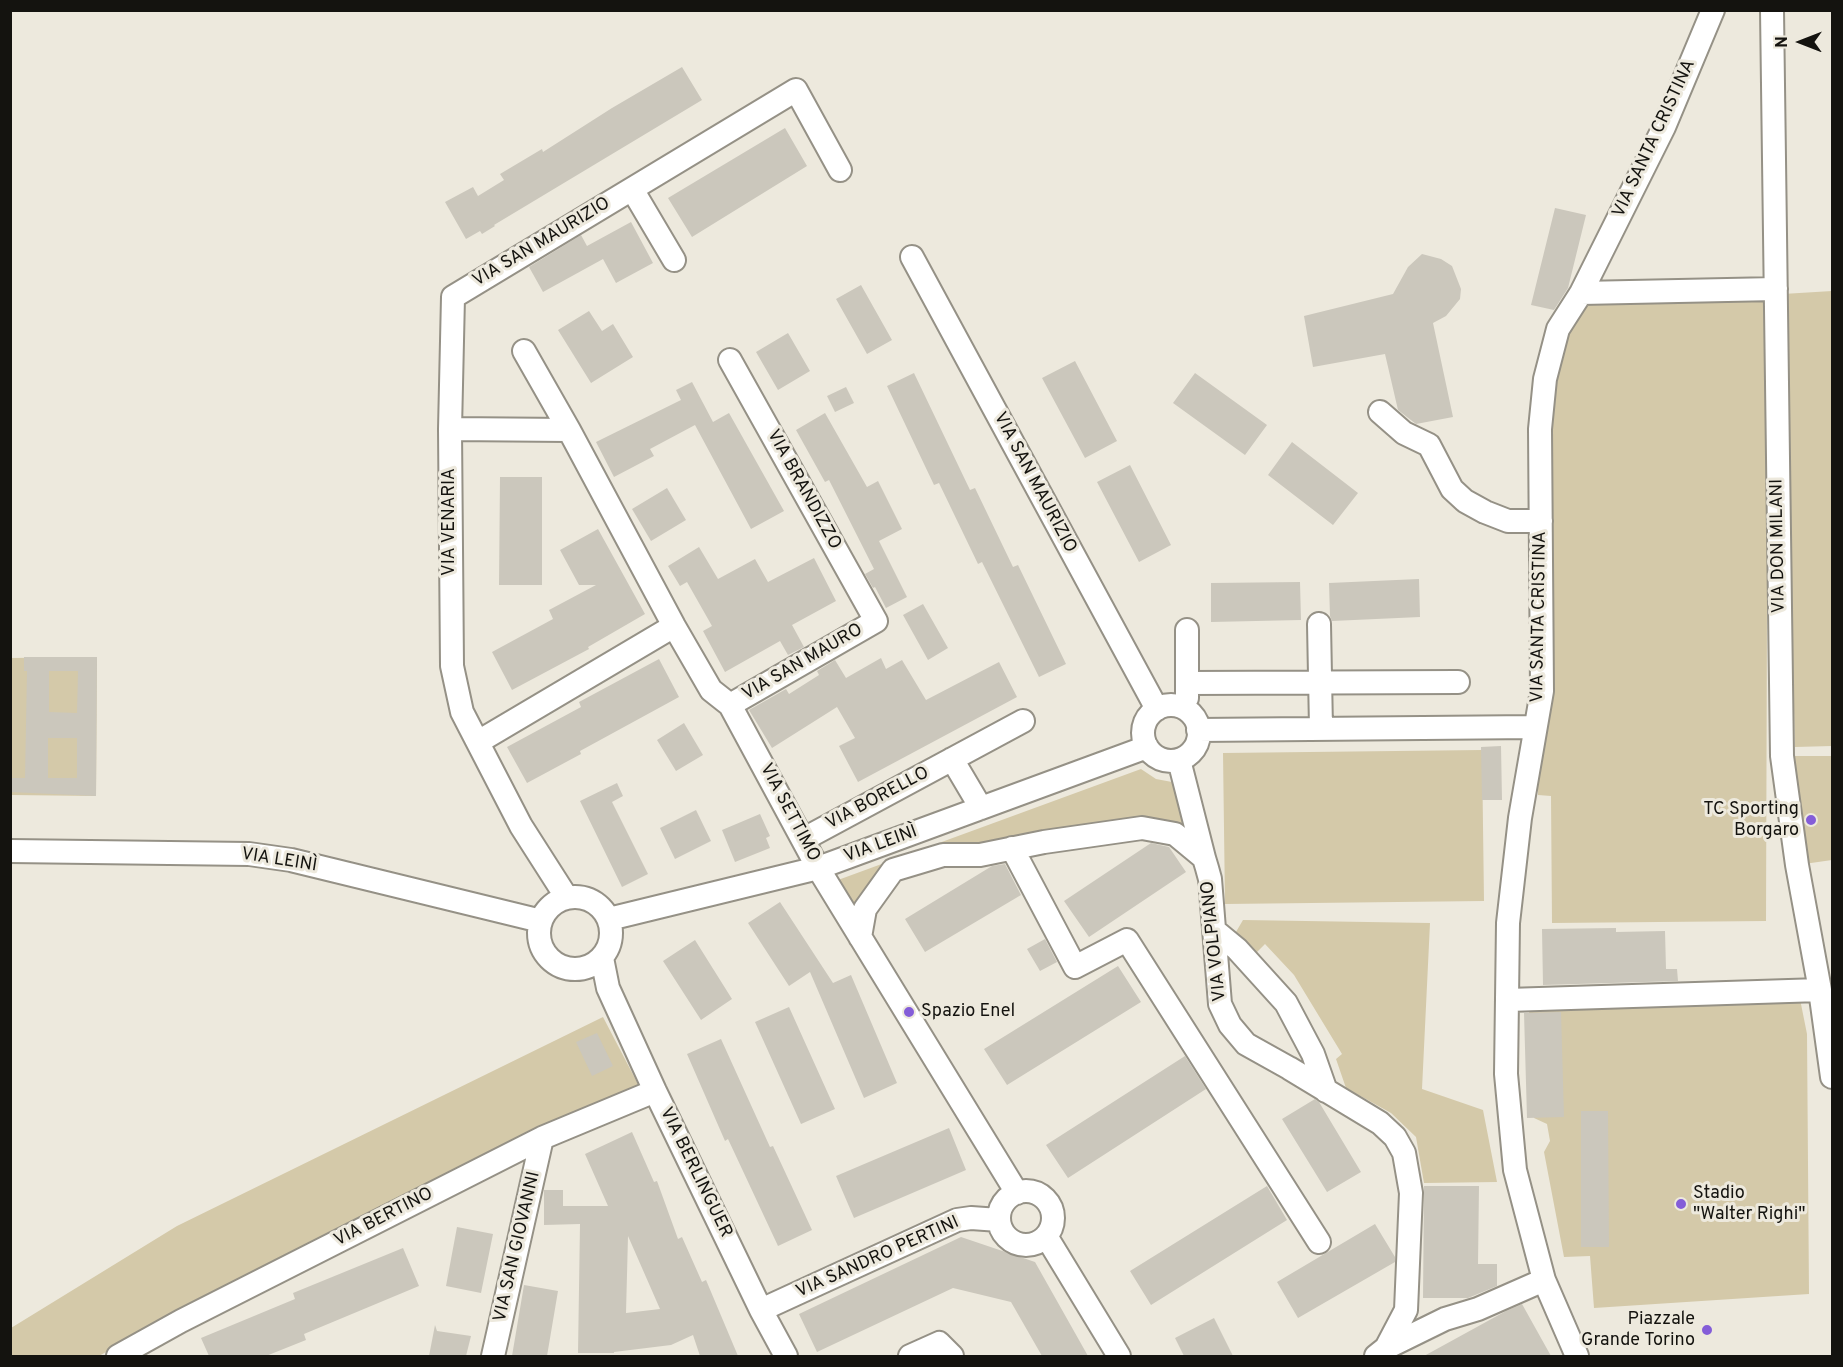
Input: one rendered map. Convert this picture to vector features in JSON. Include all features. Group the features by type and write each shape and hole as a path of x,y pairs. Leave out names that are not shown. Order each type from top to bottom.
{"street":[{"name":"VIA SANTA CRISTINA","path":"1577,1356 1544,1280 1515,1170 1506,1074 1508,923 1520,818 1542,691 1540,429 1545,379 1558,329 1581,293 1664,127 1713,10"},
{"name":"VIA DON MILANI","path":"1772,10 1782,756 1797,865 1833,1077"},
{"name":"VIA SAN MAURIZIO","path":"453,297 796,90 840,170"},
{"name":"VIA SAN MAURIZIO","path":"632,189 674,260"},
{"name":"VIA SAN MAURIZIO","path":"912,257 1156,709"},
{"path":"1581,293 1776,289"},
{"name":"VIA VENARIA","path":"453,297 450,429 452,666 462,712 521,826 567,898"},
{"name":"VIA SETTIMO","path":"524,351 711,690 730,705 818,868 1017,1193"},
{"name":"VIA BRANDIZZO","path":"730,360 876,621"},
{"path":"1380,412 1404,433 1429,445 1452,489 1466,501 1485,512 1508,520 1541,521"},
{"path":"450,429 569,429"},
{"name":"VIA SAN MAURO","path":"730,705 876,621"},
{"path":"1319,624 1321,728"},
{"path":"477,741 674,626"},
{"path":"1183,708 1187,697 1187,630"},
{"path":"1187,683 1458,682"},
{"path":"1165,705 1183,708 1196,721 1198,740 1187,756 1179,760 1160,759 1146,747 1143,730 1145,722 1156,709 1165,705"},
{"name":"VIA BORELLO","path":"804,839 1023,721"},
{"path":"1198,730 1535,727"},
{"name":"VIA LEINÌ","path":"609,919 818,868 1146,747"},
{"path":"952,759 981,808"},
{"path":"1179,760 1204,858"},
{"name":"VIA VOLPIANO","path":"861,937 865,909 892,870 944,855 980,855 1142,828 1175,834 1204,858 1210,879 1220,1004 1230,1024 1246,1044 1380,1123 1395,1137 1404,1153 1411,1193 1406,1310 1381,1352"},
{"path":"1012,848 1075,967 1127,940 1319,1242"},
{"name":"VIA LEINÌ","path":"10,851 249,854 291,860 541,921"},
{"path":"577,897 596,903 609,919 611,940 594,963 574,970 563,968 553,963 540,944 538,933 546,911 567,898 577,897"},
{"path":"1214,930 1237,949 1286,1004 1313,1054 1326,1091"},
{"name":"VIA BERLINGUER","path":"594,963 761,1310 786,1356"},
{"path":"1508,1000 1820,990"},
{"name":"VIA BERTINO","path":"118,1356 181,1321 542,1138 655,1091"},
{"name":"VIA SAN GIOVANNI","path":"493,1356 542,1138"},
{"path":"1017,1193 1034,1193 1048,1203 1052,1220 1046,1236 1031,1245 1022,1245 1006,1237 1001,1229 999,1220 1003,1204 1017,1193"},
{"name":"VIA SANDRO PERTINI","path":"761,1310 957,1220 970,1218 999,1220"},
{"path":"1046,1236 1119,1356"},
{"path":"1381,1352 1445,1319 1478,1309 1544,1280"},
{"path":"910,1356 939,1343 952,1356"}],"shaded area":[{"path":"1768,289 1766,921 1552,923 1551,796 1538,795 1540,429 1545,379 1581,293"},
{"path":"1832,291 1832,746 1795,747 1783,294"},
{"path":"97,657 96,796 11,795 10,658"},
{"path":"1482,750 1484,901 1225,904 1223,753"},
{"name":"TC Sporting Borgaro","path":"1782,756 1832,756 1832,860 1797,865"},
{"path":"1141,769 1156,779 1172,782 1184,820 1182,830 1158,819 893,870 857,916 838,880"},
{"path":"1243,920 1430,923 1422,1089 1483,1110 1497,1182 1424,1183 1416,1137 1391,1113 1346,1088 1336,1059 1342,1054 1294,975 1265,944 1254,955 1233,937"},
{"name":"Stadio \"Walter Righi\"","path":"1800,999 1807,1034 1809,1294 1594,1308 1590,1256 1564,1257 1544,1152 1550,1141 1547,1124 1534,1118 1529,1009"},
{"path":"603,1017 640,1088 462,1168 204,1296 99,1356 11,1356 11,1328 177,1226"}],"building":[{"path":"682,67 702,100 482,234 480,231 466,239 445,202 473,187 478,196 504,180 500,174 542,149 543,152"},
{"path":"785,128 807,166 692,237 668,198"},
{"path":"1555,208 1586,215 1568,288 1554,310 1531,305"},
{"path":"631,222 653,263 616,283 603,259 543,292 529,267 581,235 587,246"},
{"path":"1422,254 1441,259 1452,266 1461,289 1460,299 1446,316 1433,323 1453,417 1416,424 1398,410 1385,354 1313,367 1304,316 1393,294 1408,267"},
{"path":"861,285 892,340 867,354 836,299"},
{"path":"589,311 602,331 613,324 633,357 591,383 558,330"},
{"path":"788,333 810,371 778,390 756,352"},
{"path":"1075,361 1117,441 1085,458 1042,378"},
{"path":"914,373 970,490 975,488 1013,567 1018,565 1066,664 1039,677 982,562 978,564 939,483 934,485 887,386"},
{"path":"1195,373 1267,425 1245,455 1173,403"},
{"path":"692,382 713,422 729,413 784,511 751,529 695,425 650,449 654,456 614,477 596,442 681,400 676,390"},
{"path":"846,387 854,403 835,412 827,396"},
{"path":"825,413 867,487 878,481 902,529 879,541 907,597 886,608 865,574 874,569 829,480 825,482 796,430"},
{"path":"1292,442 1358,493 1333,525 1268,475"},
{"path":"1130,465 1171,545 1139,562 1097,482"},
{"path":"500,477 542,477 542,585 499,585"},
{"path":"667,488 686,520 651,541 632,509"},
{"path":"598,529 645,614 588,647 589,649 512,690 492,652 553,619 549,610 596,585 579,585 560,550"},
{"path":"699,547 718,579 755,559 768,582 814,558 836,601 792,625 804,647 788,655 780,641 725,672 703,631 712,626 687,582 680,586 668,566"},
{"path":"1419,579 1420,617 1332,621 1329,583"},
{"path":"1300,582 1301,620 1211,622 1211,583"},
{"path":"923,604 948,648 928,660 903,615"},
{"path":"24,657 97,657 96,796 10,792 10,778 25,778 27,671 24,671","holes":["49,671 78,671 77,713 49,712","48,738 77,738 77,778 48,778"]},
{"path":"881,658 886,669 902,660 926,700 999,662 1017,697 858,782 839,746 855,738 837,707 772,748 749,710 786,689 789,694 819,675 817,671 835,660 846,678"},
{"path":"659,659 679,697 527,783 507,747 581,707 579,702"},
{"path":"684,723 703,755 676,771 657,740"},
{"path":"1501,746 1502,800 1482,800 1481,747"},
{"path":"617,783 623,796 612,802 648,874 622,887 580,801"},
{"path":"696,810 711,841 675,859 660,828"},
{"path":"760,814 770,836 766,838 770,848 735,862 722,830"},
{"path":"1151,843 1169,847 1186,872 1089,937 1064,901"},
{"path":"1005,864 1021,895 925,952 905,919 992,866"},
{"path":"780,902 833,983 851,975 897,1083 864,1098 810,972 789,986 748,923"},
{"path":"1616,928 1616,932 1665,931 1666,969 1677,969 1678,981 1543,985 1542,929"},
{"path":"1045,939 1057,962 1040,971 1027,949"},
{"path":"695,940 732,999 701,1020 663,961"},
{"path":"1118,966 1141,1002 1007,1085 984,1049"},
{"path":"789,1007 835,1109 801,1124 755,1022"},
{"path":"1561,1012 1564,1117 1527,1118 1524,1013"},
{"path":"597,1033 613,1066 592,1076 576,1042"},
{"path":"721,1039 770,1147 773,1146 812,1230 778,1246 728,1139 725,1141 687,1054"},
{"path":"1185,1056 1206,1089 1068,1178 1046,1145"},
{"path":"1315,1099 1361,1172 1327,1192 1282,1119"},
{"path":"1581,1111 1608,1111 1609,1247 1581,1247"},
{"path":"949,1128 966,1170 854,1218 836,1176"},
{"path":"632,1132 654,1182 657,1181 678,1239 682,1237 702,1282 706,1280 738,1356 700,1356 693,1335 671,1345 614,1353 578,1353 580,1224 544,1225 544,1190 563,1190 563,1206 608,1206 585,1154","holes":["628,1236 660,1309 626,1313"]},
{"path":"1267,1186 1287,1220 1151,1305 1130,1271"},
{"path":"1424,1186 1479,1186 1478,1264 1497,1264 1497,1286 1468,1298 1423,1298"},
{"path":"1375,1224 1395,1257 1395,1262 1298,1318 1277,1282"},
{"path":"457,1227 493,1234 481,1293 446,1286"},
{"path":"961,1237 1035,1262 1088,1356 1042,1356 1011,1302 953,1288 817,1352 799,1314"},
{"path":"403,1248 419,1286 304,1334 306,1340 266,1356 209,1356 201,1338 295,1299 293,1293"},
{"path":"524,1285 558,1291 547,1356 512,1356"},
{"path":"1522,1304 1551,1356 1424,1356 1506,1311"},
{"path":"1214,1318 1233,1356 1184,1356 1175,1338"},
{"path":"435,1325 437,1331 471,1336 466,1356 429,1356"}],"place":[{"name":"TC Sporting Borgaro","path":"1811,820"},
{"name":"Spazio Enel","path":"909,1012"},
{"name":"Stadio \"Walter Righi\"","path":"1681,1204"},
{"name":"Piazzale Grande Torino","path":"1707,1330"}]}
